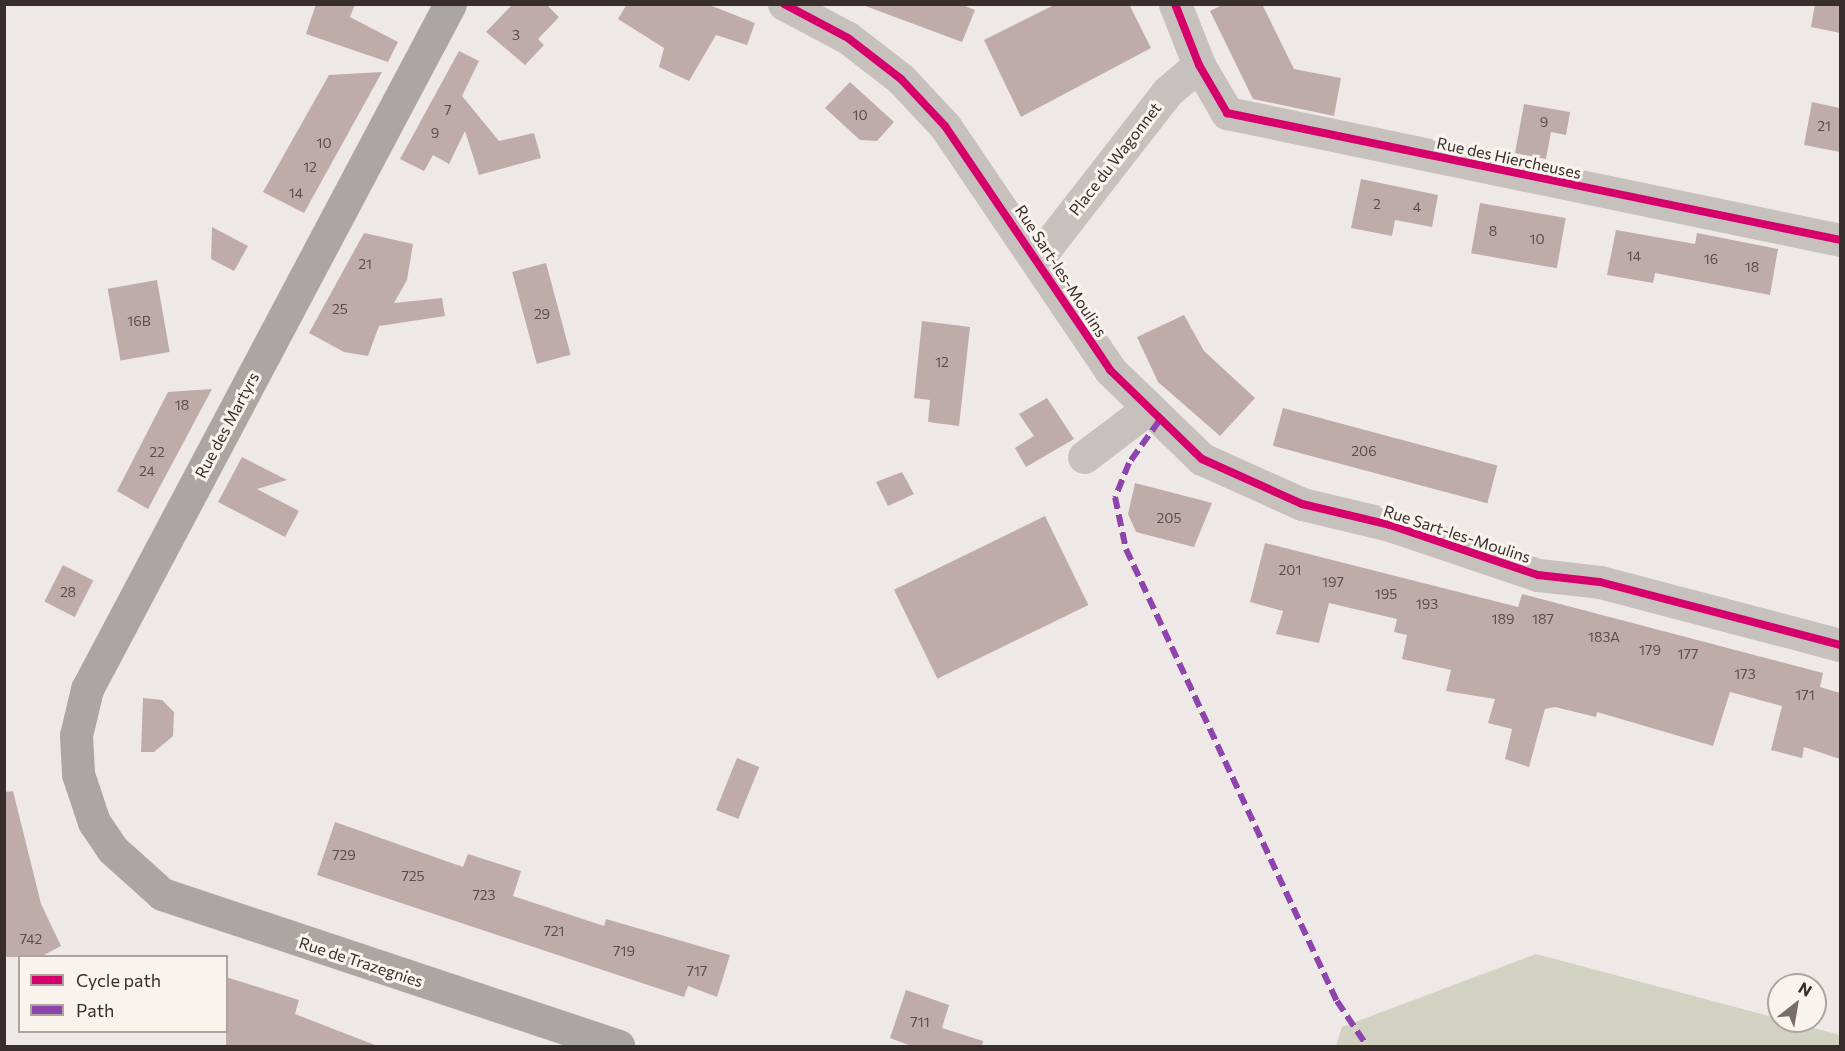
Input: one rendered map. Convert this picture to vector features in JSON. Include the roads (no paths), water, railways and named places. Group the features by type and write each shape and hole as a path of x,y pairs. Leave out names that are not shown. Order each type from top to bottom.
{"main road":[{"name":"Rue des Martyrs","path":"117,855 94,822 78,774 76,735 87,689 450,4"},
{"name":"Rue de Trazegnies","path":"117,855 153,888 184,904 618,1047"}],"street":[{"name":"Rue Sart-les-Moulins","path":"784,4 848,39 901,79 945,126 1038,258 1110,370 1146,410 1203,459 1302,504 1390,525 1538,575 1600,582 1840,645"},
{"name":"Rue des Hiercheuses","path":"1175,4 1199,65 1227,113 1840,240"},
{"name":"Place du Wagonnet","path":"1038,258 1167,92 1199,65"},
{"path":"1084,457 1146,410"}]}
